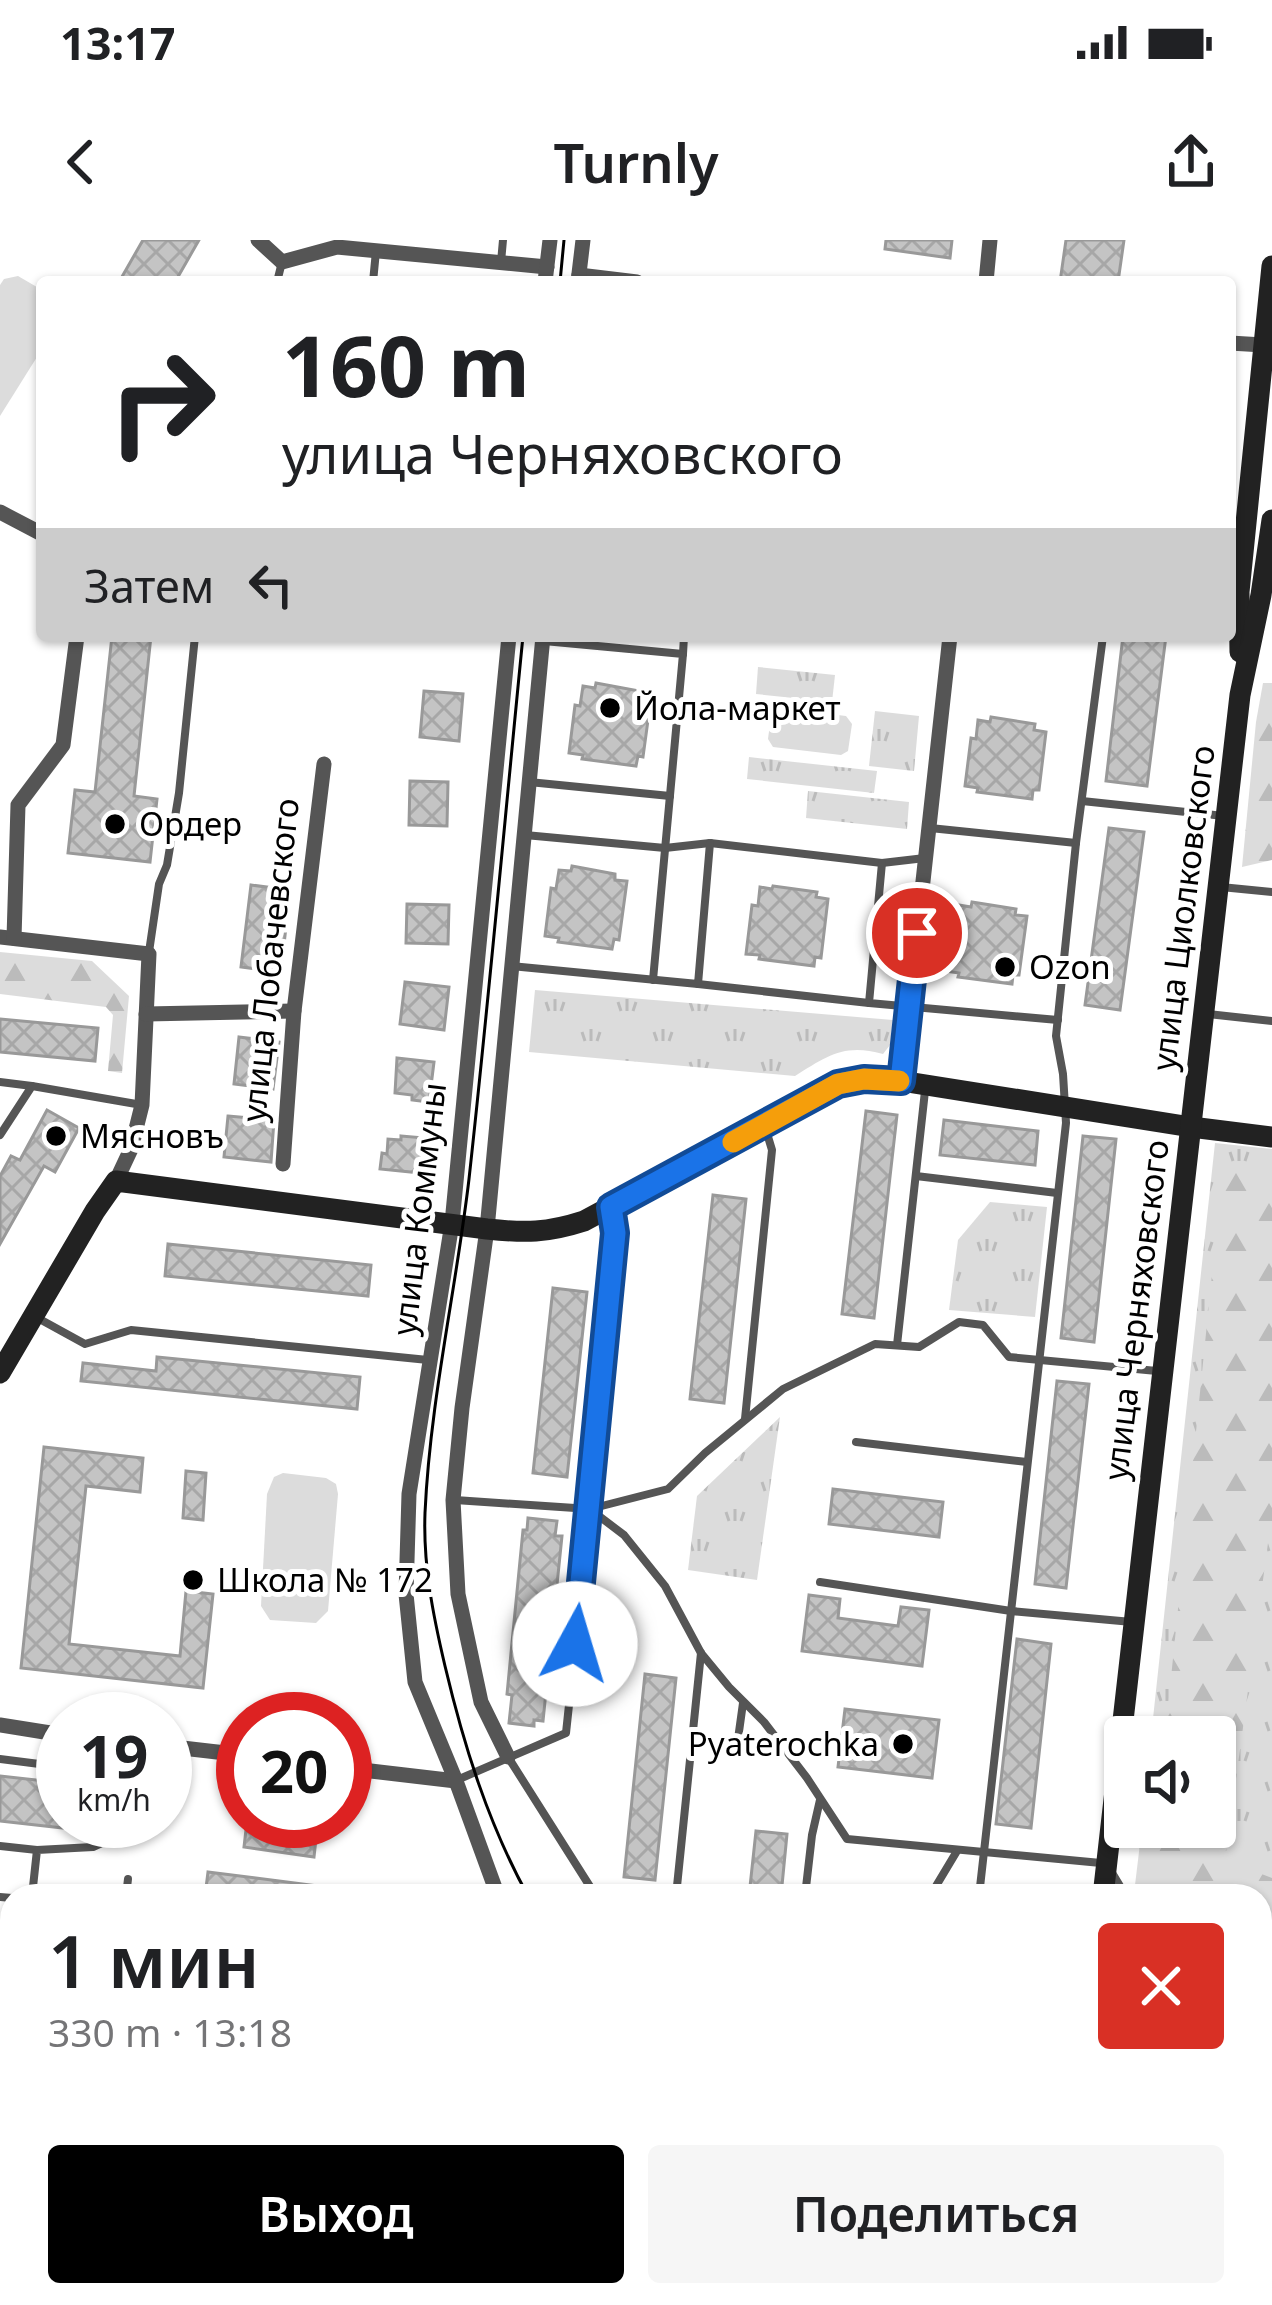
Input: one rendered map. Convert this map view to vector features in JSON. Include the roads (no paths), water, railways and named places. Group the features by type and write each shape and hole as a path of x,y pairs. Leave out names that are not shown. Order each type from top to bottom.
{"main road":[{"name":"улица Циолковского","path":"1191,1127 1240,695 1239,592 1272,266"},
{"name":"улица Циолковского","path":"1240,695 1267,596 1272,520"},
{"name":"улица Черняховского","path":"471,1226 530,1234 584,1221 838,1084 864,1079 1191,1127 1104,1884"},
{"path":"1191,1127 1272,1137"},
{"path":"0,1372 116,1181 471,1226"}],"street":[{"path":"258,240 282,262 337,248 385,247 501,262 546,274 550,240"},
{"path":"579,276 583,240"},
{"path":"987,276 990,240"},
{"path":"1236,343 1263,345"},
{"path":"0,512 36,531"},
{"path":"76,642 64,745 19,805 7,938 149,954 142,1105 131,1149 116,1181"},
{"name":"улица Коммуны","path":"508,1757 481,1702 458,1594 453,1500 509,642"},
{"name":"улица Коммуны","path":"494,1884 415,1682 406,1594 409,1494 431,1360 471,1226 510,966 543,642"},
{"path":"901,1081 949,642"},
{"name":"улица Лобачевского","path":"283,1164 294,1011 324,764"},
{"path":"146,1014 294,1011"},
{"path":"0,1725 36,1731"},
{"path":"372,1771 456,1781"}],"lane":[{"path":"501,262 503,240"},
{"path":"376,276 385,247"},
{"path":"278,276 282,262"},
{"path":"149,954 158,884 167,865 179,793 194,642"},
{"path":"578,642 683,654"},
{"path":"652,980 684,642"},
{"path":"980,1884 1066,1124 1056,1036 1101,642"},
{"path":"529,782 670,796"},
{"path":"1082,801 1228,816"},
{"path":"930,828 1076,843"},
{"path":"524,835 665,848 710,843 882,863 925,858"},
{"path":"698,984 710,843"},
{"path":"869,1003 882,863"},
{"path":"1220,886 1272,892"},
{"path":"510,966 1058,1020"},
{"path":"1205,1013 1272,1021"},
{"path":"0,1082 142,1105"},
{"path":"897,1346 926,1085"},
{"path":"0,1135 32,1086"},
{"path":"745,1420 772,1150 764,1126"},
{"path":"916,1176 1057,1193"},
{"path":"456,1781 566,1733 615,1233 611,1207"},
{"path":"33,1315 86,1344 131,1330 431,1360"},
{"path":"453,1500 590,1509 668,1489 783,1389 875,1344 919,1347 958,1322 983,1325 1009,1357 1163,1371"},
{"path":"856,1442 1027,1462"},
{"path":"590,1509 624,1535 664,1586 701,1653 764,1722 847,1839 1106,1863 1119,1884"},
{"path":"820,1582 1011,1611 1133,1622"},
{"path":"677,1884 701,1653"},
{"path":"738,1738 743,1702"},
{"path":"508,1757 588,1884"},
{"path":"0,1759 36,1764"},
{"path":"806,1884 820,1799"},
{"path":"0,1846 74,1848"},
{"path":"33,1884 37,1850"},
{"path":"937,1884 956,1851"},
{"path":"127,1884 128,1879"}],"tram line":[{"path":"561,276 564,240"},
{"path":"522,642 469,1179 432,1429 425,1532 433,1609 460,1725 489,1812 522,1884"}],"place":[{"name":"Йола-маркет","path":"610,708"},
{"name":"Ордер","path":"115,824"},
{"name":"Ozon","path":"1005,967"},
{"name":"Мясновъ","path":"56,1136"},
{"name":"Школа № 172","path":"193,1580"},
{"name":"Pyaterochka","path":"903,1744"}]}
